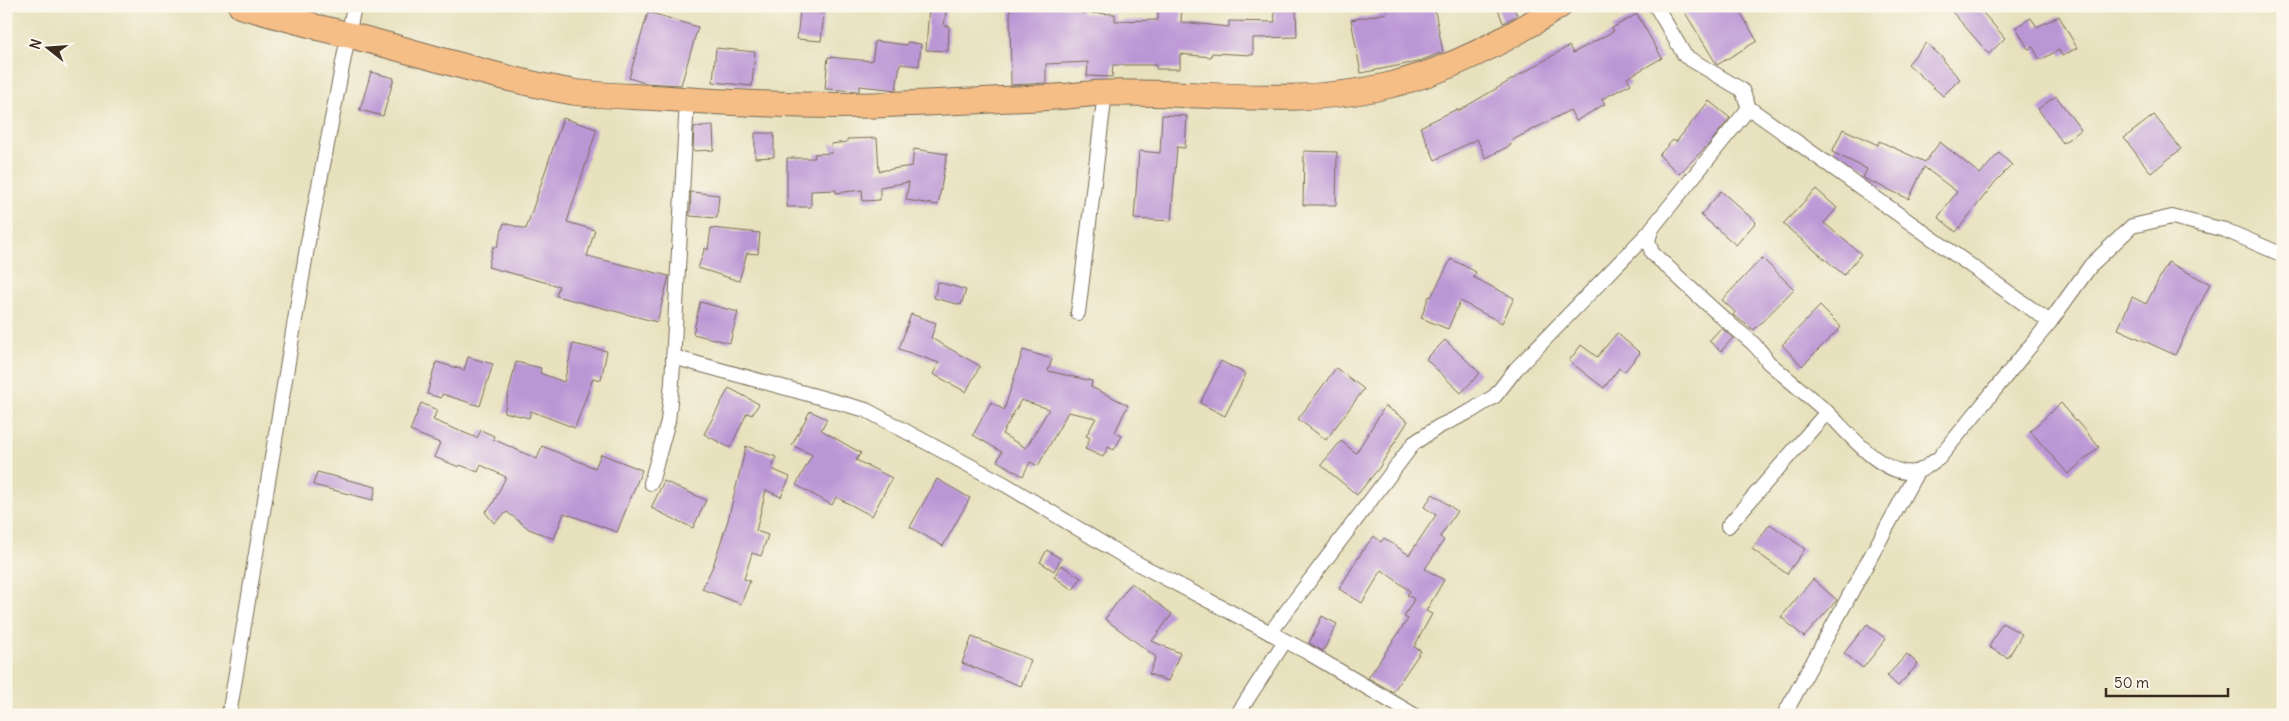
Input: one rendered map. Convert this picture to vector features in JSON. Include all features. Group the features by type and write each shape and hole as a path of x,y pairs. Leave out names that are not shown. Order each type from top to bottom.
{"highway":[{"path":"242,6 486,72 575,92 687,100 868,105 1062,97 1105,93 1312,97 1362,91 1388,86 1438,70 1481,52 1526,28 1559,6"}],"street":[{"path":"229,715 310,233 354,6"},
{"path":"1656,6 1685,56 1742,90 1748,108 2050,322"},
{"path":"1078,313 1105,93"},
{"path":"651,484 668,421 687,100"},
{"path":"1270,633 1414,443 1438,427 1471,411 1495,396 1516,369 1652,228 1748,108"},
{"path":"1784,715 1917,472 1939,458 2050,322 2092,265 2132,226 2172,217 2225,230 2283,255"},
{"path":"1652,228 1648,240 1652,253 1730,324 1750,339 1763,352 1768,362 1827,412 1876,460 1897,471 1917,472"},
{"path":"673,357 866,410 1006,485 1127,558 1286,641 1414,715"},
{"path":"1728,526 1827,412"},
{"path":"1237,715 1286,641"}],"building":[{"path":"929,6 947,6 944,26 949,26 948,51 926,50"},
{"path":"1082,6 1082,13 1115,14 1115,21 1158,20 1158,6 1182,6 1181,22 1229,27 1229,21 1275,22 1274,7 1296,7 1297,37 1253,38 1253,55 1212,53 1211,57 1180,54 1180,69 1156,69 1156,65 1113,65 1112,77 1087,76 1088,62 1046,64 1046,83 1011,85 1010,8"},
{"path":"1386,6 1434,6 1443,52 1417,62 1361,73 1351,20 1387,13"},
{"path":"1497,6 1513,6 1517,15 1503,23"},
{"path":"1681,6 1737,6 1757,41 1717,65"},
{"path":"1947,6 1977,6 2005,38 1989,54"},
{"path":"800,11 824,13 821,41 797,39"},
{"path":"648,12 698,27 681,85 645,83 629,78"},
{"path":"1637,14 1662,58 1627,78 1631,84 1602,99 1605,104 1576,121 1570,110 1509,142 1511,145 1486,158 1477,139 1435,160 1420,127 1457,109 1458,111 1569,46 1573,53 1614,31 1612,28"},
{"path":"2059,16 2077,48 2062,56 2059,50 2040,60 2033,47 2028,49 2016,27 2031,18 2037,27"},
{"path":"875,41 907,45 907,42 921,44 919,66 900,64 896,90 860,86 859,91 825,89 828,57 872,61"},
{"path":"1926,43 1944,59 1943,61 1960,79 1943,96 1908,64"},
{"path":"716,48 755,52 752,86 713,82"},
{"path":"371,72 394,78 383,116 360,110"},
{"path":"2056,96 2081,130 2063,143 2038,109"},
{"path":"1709,101 1730,118 1710,143 1679,174 1659,155 1673,140 1676,142"},
{"path":"1162,115 1187,116 1185,148 1177,147 1171,221 1134,219 1139,151 1160,153"},
{"path":"2154,115 2181,149 2151,173 2124,138"},
{"path":"563,118 597,129 567,222 595,230 587,256 669,276 657,322 556,296 559,286 488,267 493,247 497,247 504,223 526,229"},
{"path":"713,125 714,150 693,151 694,127"},
{"path":"1843,129 1878,145 1879,141 1925,162 1940,142 1980,174 1999,153 2012,165 1996,181 1956,232 1938,217 1957,192 1924,167 1909,199 1863,178 1867,169 1832,152"},
{"path":"755,133 774,133 774,157 755,158"},
{"path":"877,138 879,171 912,166 914,149 947,154 938,205 906,200 909,182 880,187 880,200 863,201 862,190 836,193 836,190 811,191 811,207 787,207 787,158 815,158 814,154 832,153 831,144 847,142 847,139"},
{"path":"1304,151 1337,152 1336,205 1303,205"},
{"path":"1816,189 1837,208 1824,223 1861,254 1844,275 1783,224"},
{"path":"1721,191 1756,222 1736,245 1701,215"},
{"path":"691,192 719,195 717,218 690,216"},
{"path":"711,228 760,233 758,254 747,253 739,281 698,268 705,248 708,250"},
{"path":"1762,258 1794,289 1754,330 1733,315 1735,312 1722,300"},
{"path":"1451,259 1476,272 1473,277 1514,298 1502,323 1460,301 1448,329 1421,318 1429,296 1431,297"},
{"path":"2168,262 2210,284 2175,355 2118,329 2132,297 2146,304"},
{"path":"938,282 966,290 961,305 934,298"},
{"path":"700,302 738,312 730,343 693,334"},
{"path":"1820,306 1841,327 1802,366 1782,345"},
{"path":"911,314 936,323 931,338 980,366 966,392 933,374 939,363 899,349"},
{"path":"1721,328 1733,338 1721,351 1709,341"},
{"path":"1617,333 1640,353 1624,372 1619,368 1604,388 1569,361 1581,345 1597,357"},
{"path":"1445,340 1480,373 1461,393 1426,359"},
{"path":"573,344 607,351 601,380 593,378 575,428 531,411 529,418 504,412 516,362 541,368 540,373 564,382"},
{"path":"1023,350 1052,359 1048,371 1092,381 1091,387 1128,405 1115,432 1122,436 1114,450 1108,447 1103,457 1085,449 1090,438 1086,436 1096,418 1068,412 1038,466 1030,462 1023,476 997,461 1002,452 973,435 991,402 1004,410","holes":["1021,400 1049,409 1026,448 1002,434"]},
{"path":"468,357 493,364 480,406 442,394 441,398 427,394 436,362 464,370"},
{"path":"1221,361 1246,374 1225,416 1200,403"},
{"path":"1336,368 1364,389 1326,440 1298,419"},
{"path":"729,388 759,404 752,415 747,413 730,448 704,434"},
{"path":"421,403 437,410 433,420 477,438 481,430 494,436 493,439 537,459 542,446 595,468 601,454 642,470 617,532 564,513 554,539 529,529 507,512 494,523 485,512 492,505 506,477 481,465 478,472 434,457 440,443 410,431"},
{"path":"2061,403 2099,447 2068,474 2030,431"},
{"path":"1385,406 1408,421 1379,468 1357,495 1321,465 1341,441 1356,453"},
{"path":"810,411 827,419 821,430 861,453 856,460 892,478 872,516 836,497 832,505 796,485 812,455 792,445"},
{"path":"746,446 776,457 772,469 790,477 781,497 766,490 756,531 768,535 761,556 752,553 744,579 750,581 741,604 702,589 713,566 728,520"},
{"path":"317,472 376,487 373,500 313,485"},
{"path":"937,479 970,498 943,546 910,527"},
{"path":"664,481 706,500 693,528 651,508"},
{"path":"1433,494 1457,511 1440,537 1444,540 1425,569 1444,580 1426,611 1432,614 1414,647 1421,651 1393,692 1368,678 1408,619 1404,617 1414,599 1407,595 1410,591 1382,570 1362,603 1339,589 1374,536 1381,542 1384,538 1409,555 1436,515 1424,507"},
{"path":"1770,524 1805,549 1787,574 1752,549"},
{"path":"1047,550 1061,559 1054,571 1040,562"},
{"path":"1061,565 1081,578 1073,590 1054,577"},
{"path":"1813,579 1837,600 1804,637 1781,617"},
{"path":"1131,583 1172,614 1152,641 1180,653 1168,681 1149,674 1156,657 1105,619"},
{"path":"1322,616 1337,624 1323,651 1309,643"},
{"path":"2002,623 2022,634 2008,658 1989,647"},
{"path":"1867,624 1886,639 1863,668 1844,653"},
{"path":"972,637 1031,660 1021,686 962,663"},
{"path":"1907,654 1918,664 1898,686 1887,676"}]}
